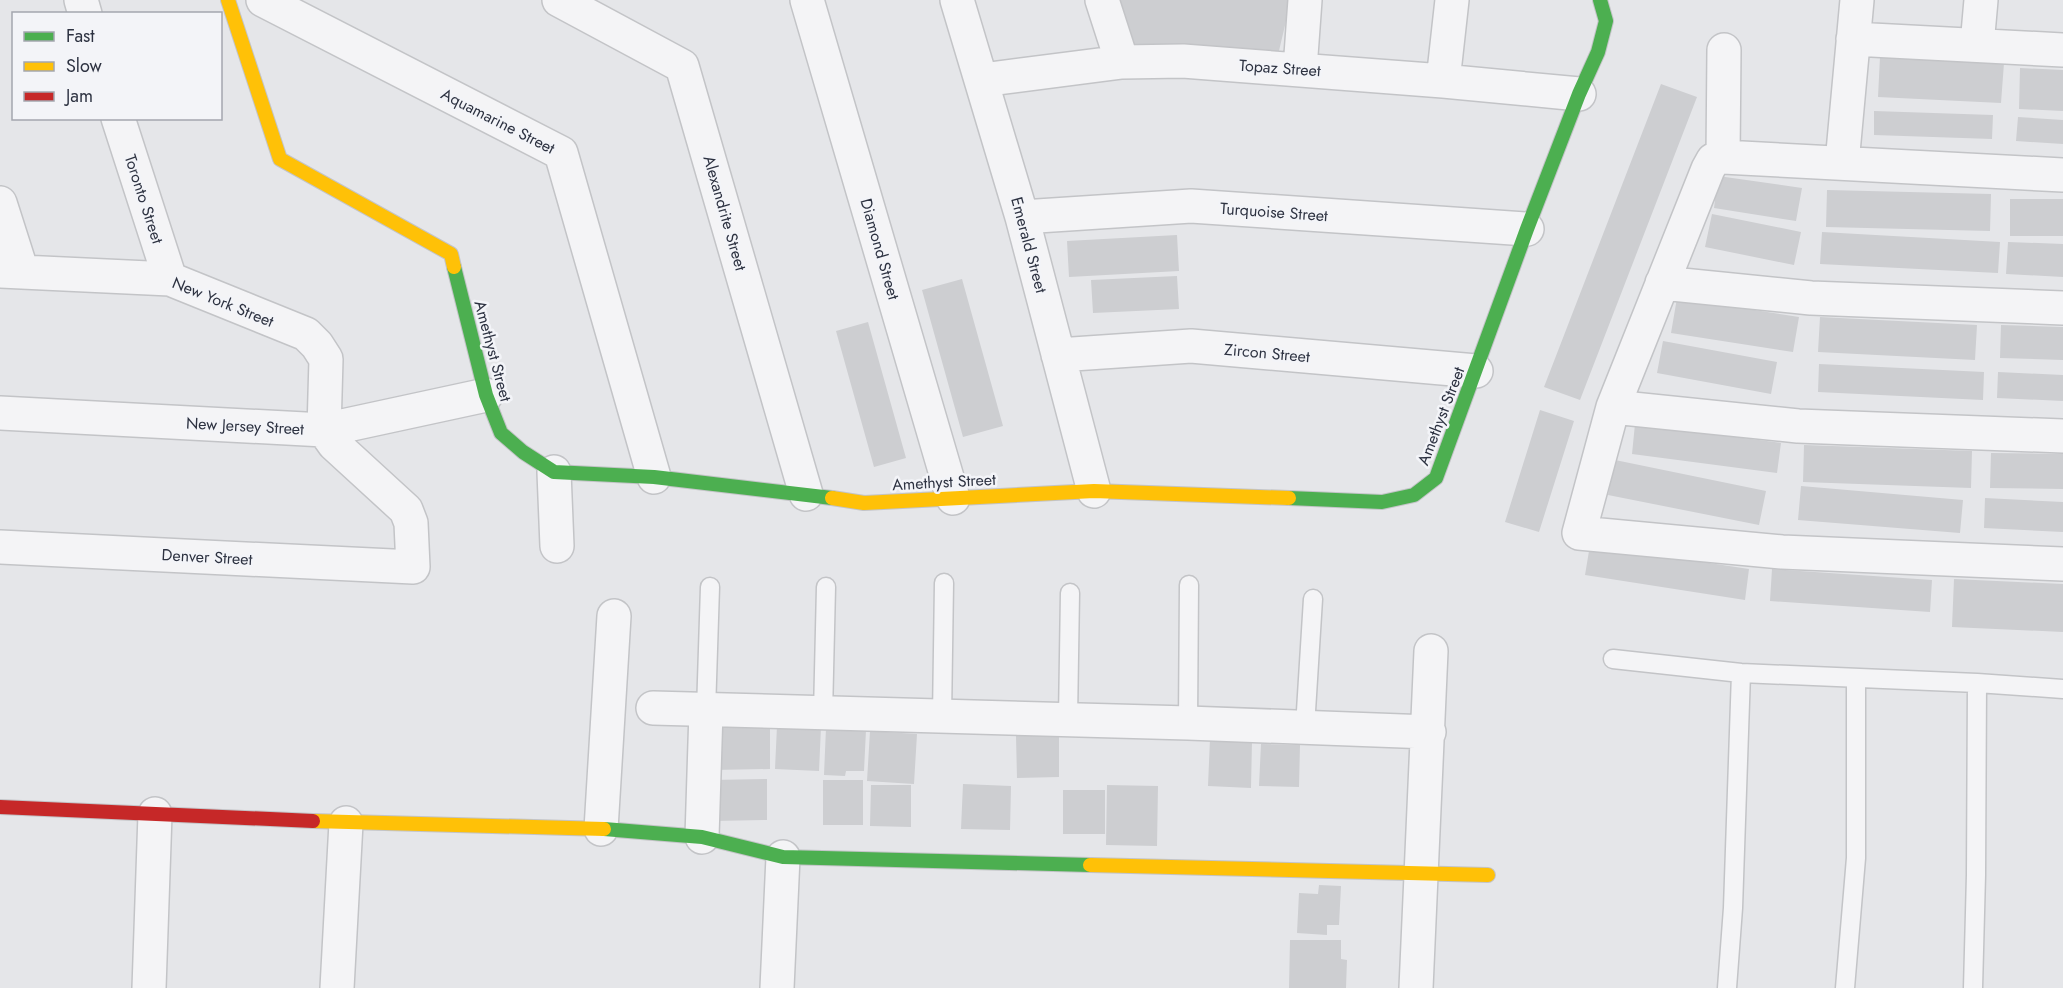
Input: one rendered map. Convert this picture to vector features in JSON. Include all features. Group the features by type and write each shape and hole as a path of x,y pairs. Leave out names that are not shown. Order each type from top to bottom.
{"street":[{"name":"Amethyst Street","path":"228,0 280,159 451,254 486,396 501,433 523,452 554,472 654,477 806,494 864,503 1094,491 1382,502 1414,495 1436,478 1527,229 1579,93 1598,52 1605,21 1600,0"},
{"name":"Aquamarine Street","path":"263,0 561,153 654,477"},
{"name":"Alexandrite Street","path":"559,0 682,66 806,494"},
{"name":"Diamond Street","path":"807,0 953,498"},
{"name":"Emerald Street","path":"957,0 1022,217 1094,491"},
{"path":"1102,0 1122,62"},
{"path":"1300,69 1305,0"},
{"path":"1443,81 1452,0"},
{"path":"1842,163 1857,0"},
{"path":"1977,45 1982,0"},
{"path":"1853,39 2063,50"},
{"path":"1723,157 1724,50"},
{"name":"Topaz Street","path":"982,80 1122,62 1184,61 1579,93"},
{"name":"Toronto Street","path":"119,120 170,279"},
{"path":"2063,176 1723,157 1713,160 1613,407 1579,533 1782,552 2063,564"},
{"path":"0,203 11,272"},
{"name":"Turquoise Street","path":"1022,217 1191,206 1527,229"},
{"name":"New York Street","path":"11,272 170,279 306,334 326,359 324,430"},
{"path":"1662,283 1811,298 2063,308"},
{"name":"Zircon Street","path":"1058,355 1191,346 1476,371"},
{"name":"New Jersey Street","path":"0,412 324,430 486,396"},
{"path":"1613,407 1798,426 2063,436"},
{"name":"Denver Street","path":"0,547 413,567 411,523 406,510 334,444 324,430"},
{"path":"554,472 557,546"},
{"path":"601,829 614,616"},
{"path":"1416,988 1431,651"},
{"path":"653,708 1068,719 1429,732"},
{"path":"702,837 706,711"},
{"path":"0,807 346,823 601,829 702,837 783,857 1488,875"},
{"path":"149,988 155,814"},
{"path":"338,988 346,823"},
{"path":"777,988 783,857"}],"lane":[{"path":"942,717 944,583"},
{"path":"1188,723 1189,585"},
{"path":"823,714 826,587"},
{"path":"706,711 710,588"},
{"path":"1068,719 1070,593"},
{"path":"1305,728 1313,599"},
{"path":"1613,659 1741,673 2063,689"},
{"path":"1727,988 1733,908 1741,673"},
{"path":"1845,988 1856,858 1856,679"},
{"path":"1973,988 1977,683"}],"building":[{"path":"1111,0 1291,0 1278,55 1126,48"},
{"path":"1880,57 2004,63 2001,103 1878,97"},
{"path":"2020,68 2063,70 2063,111 2019,109"},
{"path":"1661,84 1697,97 1580,400 1544,387"},
{"path":"1874,111 1993,115 1992,139 1874,135"},
{"path":"2018,117 2063,120 2063,144 2016,141"},
{"path":"1718,176 1802,188 1796,221 1714,208"},
{"path":"1827,190 1991,194 1990,231 1826,227"},
{"path":"2010,199 2063,199 2063,236 2010,236"},
{"path":"1712,214 1801,232 1794,265 1705,247"},
{"path":"1822,232 2000,242 1998,273 1820,264"},
{"path":"1177,235 1179,271 1069,277 1067,241"},
{"path":"2008,242 2063,244 2063,277 2006,274"},
{"path":"1177,276 1179,309 1093,313 1091,280"},
{"path":"962,279 1003,426 963,437 922,290"},
{"path":"1677,298 1799,317 1793,352 1671,333"},
{"path":"1820,317 1977,325 1975,360 1818,352"},
{"path":"868,322 906,458 874,467 836,331"},
{"path":"2001,325 2063,327 2063,360 2000,358"},
{"path":"1663,341 1777,362 1771,394 1657,373"},
{"path":"1819,364 1984,372 1983,400 1818,392"},
{"path":"1998,372 2063,375 2063,401 1997,398"},
{"path":"1540,410 1574,421 1539,532 1505,522"},
{"path":"1635,424 1781,443 1777,473 1632,454"},
{"path":"1804,445 1972,451 1971,488 1803,482"},
{"path":"1991,453 2063,454 2063,489 1990,488"},
{"path":"1615,460 1766,491 1759,525 1608,495"},
{"path":"1801,486 1963,500 1960,533 1798,520"},
{"path":"1985,498 2063,502 2063,532 1984,528"},
{"path":"1590,545 1749,569 1745,600 1585,575"},
{"path":"1772,569 1932,580 1930,612 1770,601"},
{"path":"1954,579 2063,584 2063,632 1952,627"},
{"path":"712,726 770,726 770,769 713,770"},
{"path":"777,726 821,727 819,771 775,769"},
{"path":"826,728 866,730 864,771 846,771 845,776 824,775"},
{"path":"870,731 917,734 914,784 867,781"},
{"path":"1059,735 1059,777 1017,778 1016,736"},
{"path":"1210,739 1252,741 1251,788 1208,786"},
{"path":"1261,744 1300,745 1299,787 1259,786"},
{"path":"767,779 767,820 713,821 712,780"},
{"path":"823,780 863,780 863,825 823,825"},
{"path":"963,784 1011,786 1010,830 961,829"},
{"path":"871,785 911,785 911,827 870,826"},
{"path":"1107,785 1158,786 1157,846 1106,845"},
{"path":"1063,790 1105,790 1105,834 1063,834"},
{"path":"1319,885 1341,886 1339,925 1327,925 1327,935 1297,933 1299,893 1318,894"},
{"path":"1290,940 1341,940 1341,959 1347,960 1346,988 1289,988"}],"traffic: fast":[{"path":"1289,498 1382,502 1414,495 1436,478 1527,229 1579,94 1598,52 1606,21 1600,0"},
{"path":"454,267 486,395 501,433 523,452 554,472 654,477 832,498"},
{"path":"604,829 702,837 783,857 1090,865"}],"traffic: slow":[{"path":"228,0 280,159 451,254 454,267"},
{"path":"832,498 864,503 1094,491 1289,498"},
{"path":"313,821 604,829"},
{"path":"1090,865 1488,875"}],"traffic: jam":[{"path":"0,807 313,821"}]}
